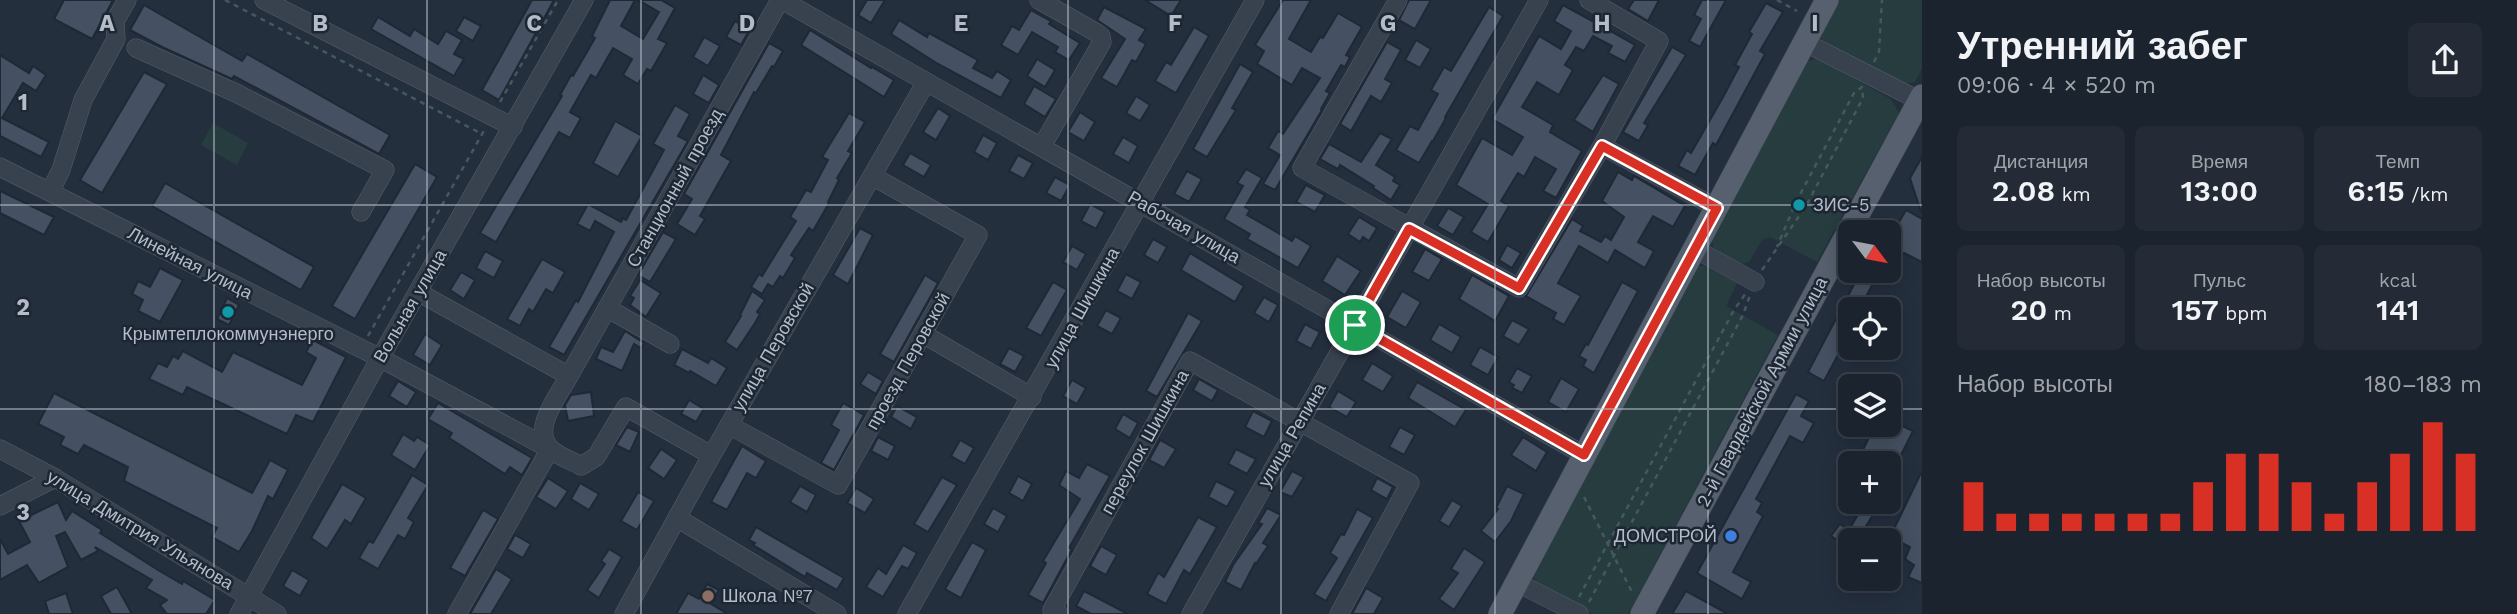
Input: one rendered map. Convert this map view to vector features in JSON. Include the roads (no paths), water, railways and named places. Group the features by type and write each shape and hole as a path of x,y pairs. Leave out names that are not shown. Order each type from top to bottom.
{"main road":[{"path":"1500,614 1806,43 1814,5"},
{"name":"2-й Гвардейской Армии улица","path":"1642,614 1921,99"}],"street":[{"path":"50,192 61,170 83,100 116,39 115,21 127,0"},
{"path":"264,0 296,7 513,127"},
{"name":"Вольная улица","path":"239,614 380,358 584,0"},
{"path":"1039,0 1097,33 1102,42 1042,146"},
{"name":"улица Шишкина","path":"907,614 1255,0"},
{"path":"1398,0 1302,168 1519,288 1602,146 1659,41 1589,0"},
{"name":"улица Репина","path":"1191,614 1539,0"},
{"name":"Рабочая улица","path":"789,2 1584,455"},
{"name":"Станционный проезд","path":"550,449 544,436 544,422 607,308 789,2"},
{"path":"1806,43 1865,81 1921,99"},
{"path":"136,48 236,93 385,170 362,212"},
{"name":"улица Перовской","path":"624,614 711,456 926,82"},
{"path":"1602,146 1717,208"},
{"name":"Линейная улица","path":"0,167 380,358 581,466 596,457 626,407 711,456"},
{"name":"проезд Перовской","path":"729,425 838,485 978,235 872,176"},
{"path":"1695,249 1755,282"},
{"path":"418,292 569,376"},
{"path":"607,308 670,344"},
{"path":"923,334 1032,397"},
{"name":"переулок Шишкина","path":"1059,614 1052,610 1190,361 1410,483 1339,614"},
{"name":"улица Дмитрия Ульянова","path":"0,449 55,478 277,614"},
{"path":"457,614 550,449"},
{"path":"0,506 55,478"},
{"path":"677,518 837,614"},
{"path":"1516,582 1580,609"}],"place":[{"name":"ЗИС-5","path":"1799,205"},
{"name":"Крымтеплокоммунэнерго","path":"228,312"},
{"name":"ДОМСТРОЙ","path":"1731,536"},
{"name":"Школа №7","path":"708,596"}]}
